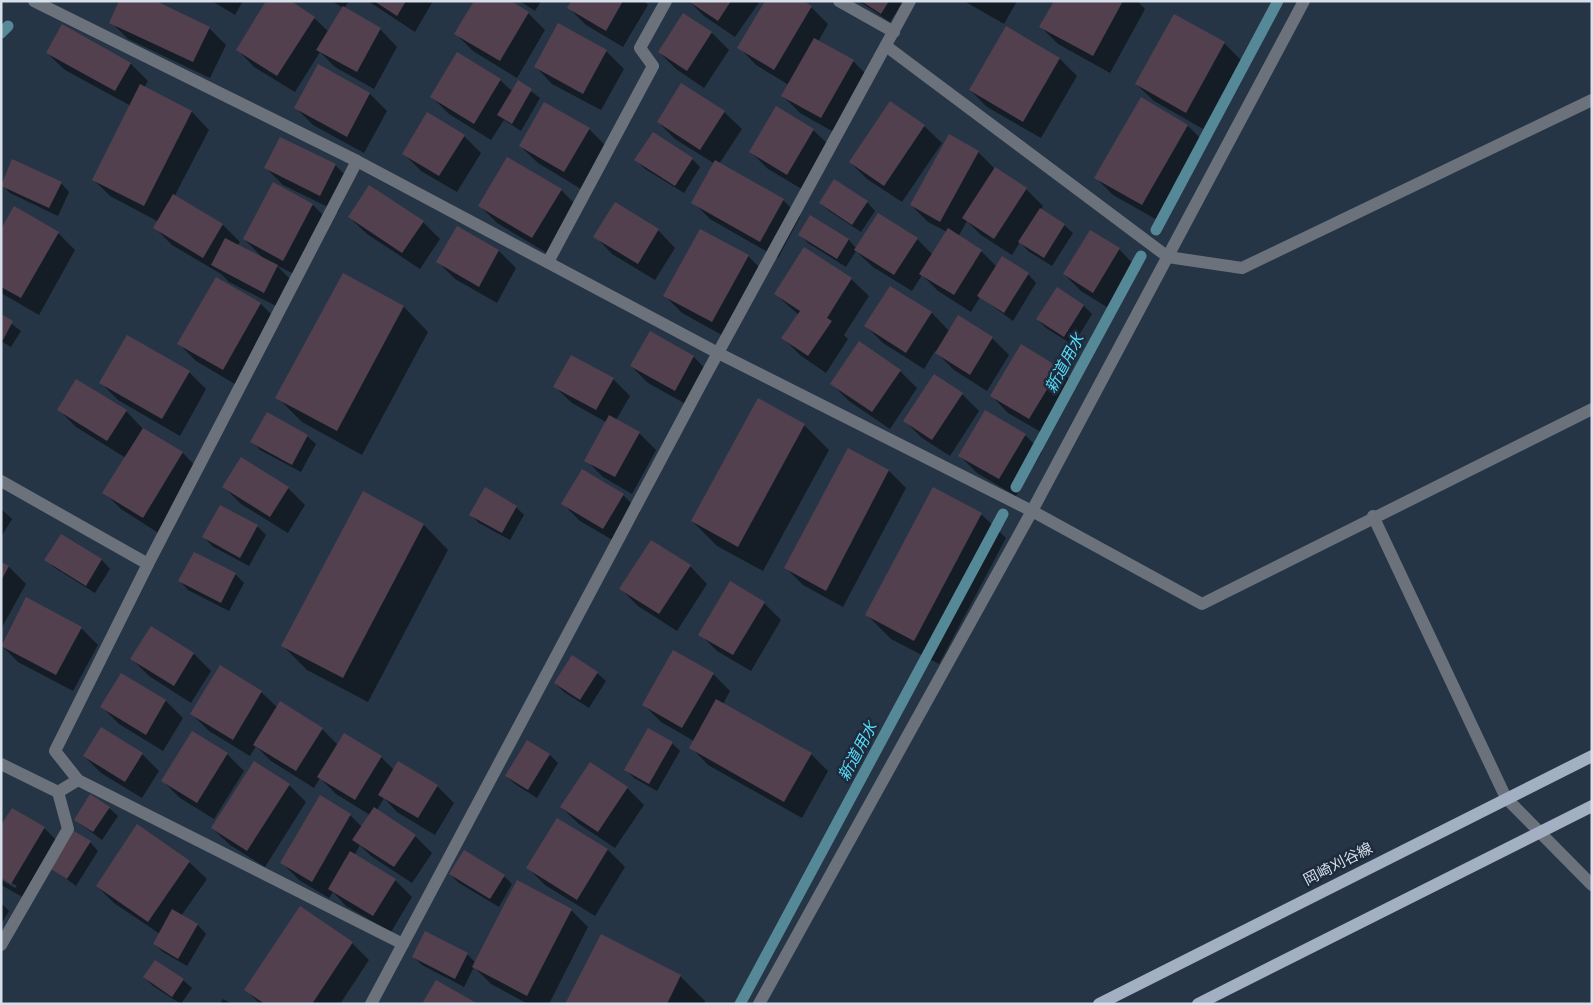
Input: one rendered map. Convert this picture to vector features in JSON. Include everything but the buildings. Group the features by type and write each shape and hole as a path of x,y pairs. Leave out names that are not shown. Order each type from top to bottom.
{"main road":[{"name":"岡崎刈谷線","path":"1099,1004 1592,756"},
{"path":"1198,1004 1592,806"}],"street":[{"path":"34,1 358,161 718,352 1032,511 1202,604 1374,516 1592,409"},
{"path":"548,262 653,66 640,48 666,1"},
{"path":"839,1 894,32"},
{"path":"371,1004 718,352 910,1"},
{"path":"759,1004 1032,511 1304,1"},
{"path":"886,46 1168,257 1242,268 1592,100"},
{"path":"358,161 148,564 55,751 78,780 403,944"},
{"path":"1,481 148,564"},
{"path":"1374,516 1506,798 1592,885"},
{"path":"1,764 58,792 68,829 1,945"},
{"path":"58,792 78,780"},
{"path":"767,990 772,1004"}],"waterway":[{"name":"新道用水","path":"1156,230 1278,1"},
{"path":"1,33 8,26"},
{"name":"新道用水","path":"1016,487 1141,256"},
{"name":"新道用水","path":"740,1004 1003,514"}]}
